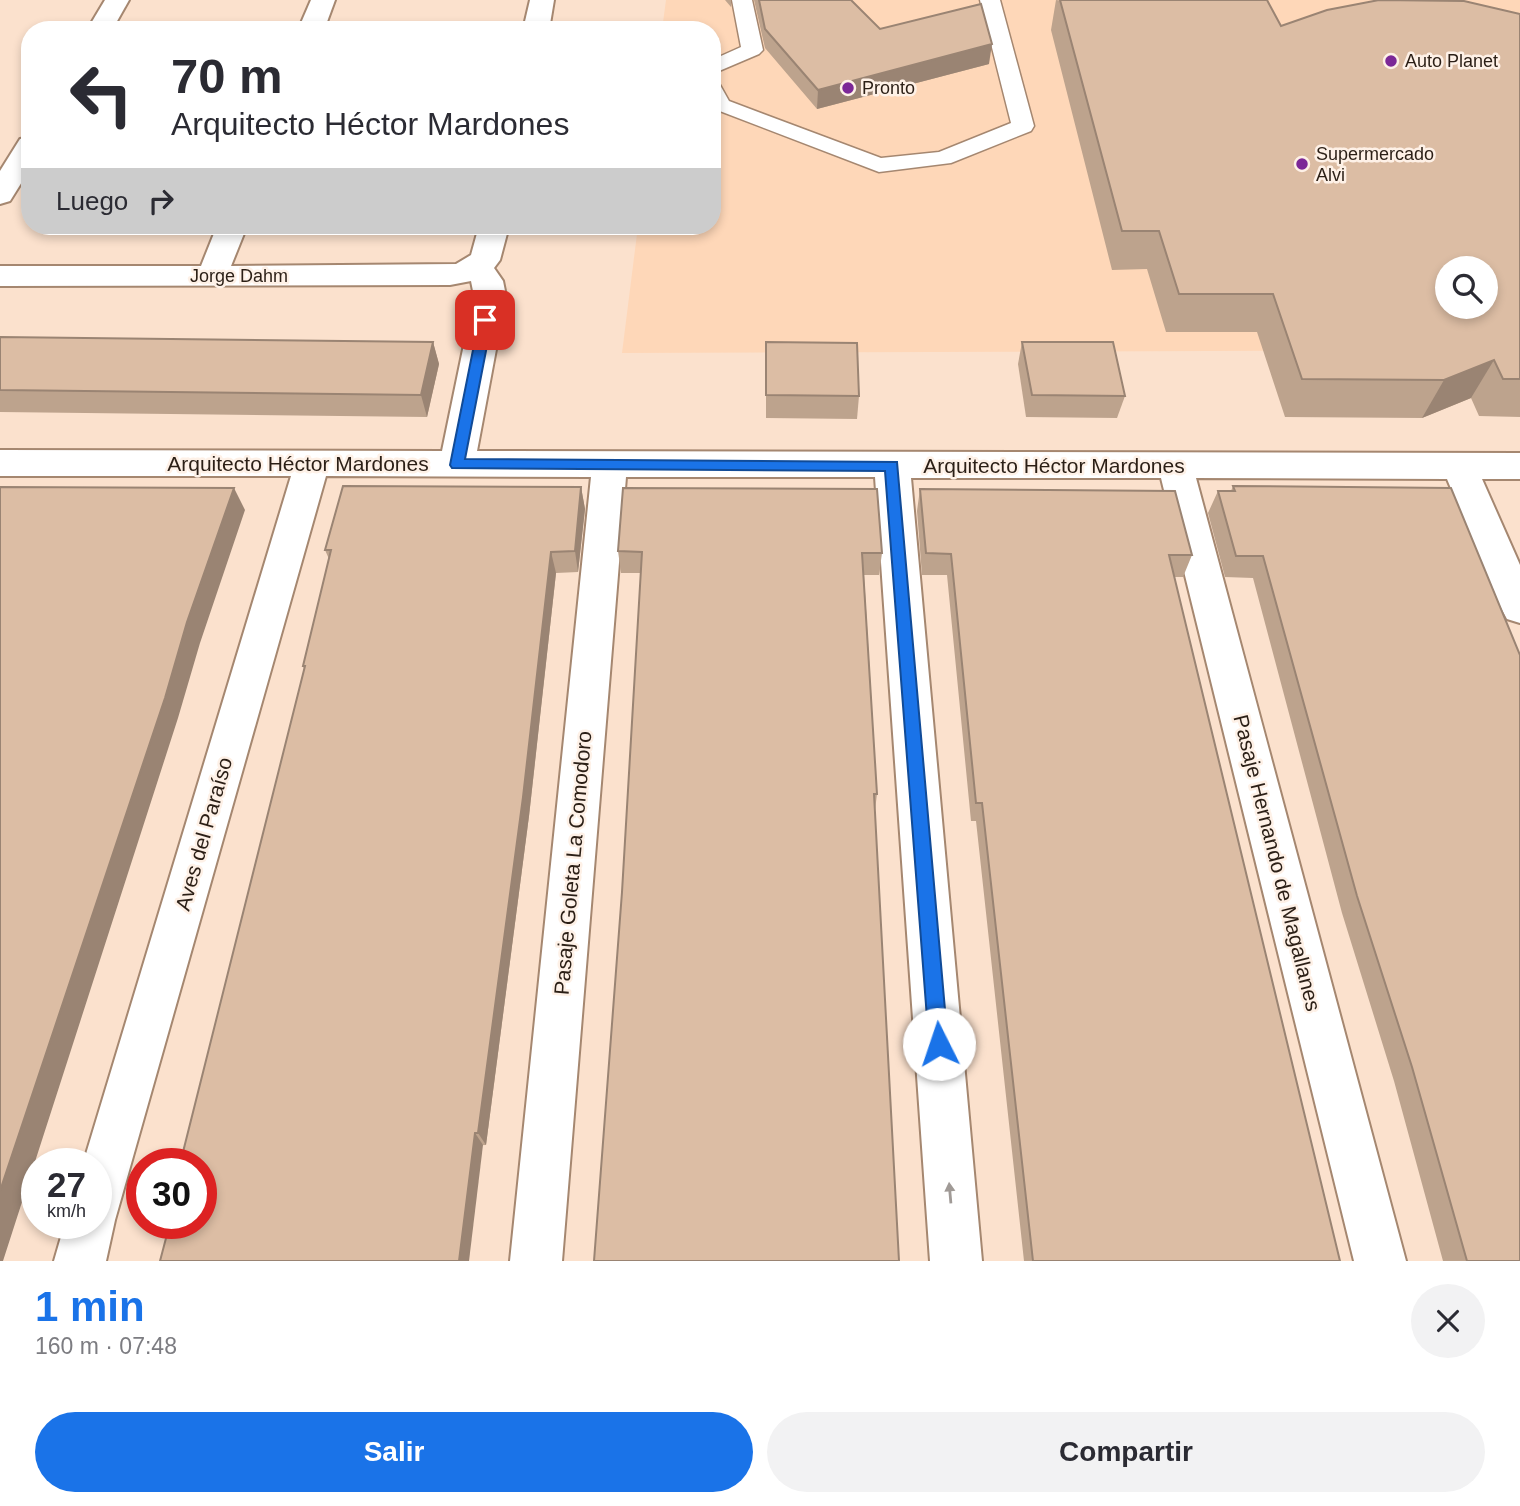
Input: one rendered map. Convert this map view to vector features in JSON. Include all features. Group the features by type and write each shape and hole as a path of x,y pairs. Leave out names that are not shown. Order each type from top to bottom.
{"street":[{"path":"104,21 117,0"},
{"path":"315,21 323,0"},
{"path":"538,21 542,0"},
{"path":"0,195 21,160"},
{"path":"212,276 228,235"},
{"path":"457,465 490,296 488,281 476,267 488,251 492,235"},
{"name":"Jorge Dahm","path":"0,276 450,275 476,267"},
{"name":"Arquitecto Héctor Mardones","path":"3,471 312,464 1520,466"},
{"name":"Aves del Paraíso","path":"112,1150 312,464"},
{"name":"Pasaje Goleta La Comodoro","path":"536,1261 610,465"},
{"path":"892,466 956,1261"},
{"name":"Pasaje Hernando de Magallanes","path":"1175,466 1380,1261"},
{"path":"1459,466 1520,608"},
{"path":"80,1261 86,1239"}],"lane":[{"path":"721,64 752,50 742,0"},
{"path":"721,105 879,165 943,158 1023,125 990,0"}],"shaded area":[{"path":"666,0 1520,0 1520,350 622,353 637,235 721,235 721,21 663,21"}],"building":[{"path":"759,0 851,0 880,29 981,4 992,44 818,90 765,29"},
{"name":"Supermercado Alvi","path":"1060,0 1267,0 1281,26 1327,10 1379,0 1464,1 1520,14 1520,379 1503,379 1494,360 1444,380 1302,379 1273,294 1179,294 1159,231 1122,231"},
{"path":"0,337 433,342 421,395 0,390"},
{"path":"766,342 857,343 859,396 766,395"},
{"path":"1022,342 1113,342 1125,396 1032,395"},
{"path":"343,486 581,487 575,551 551,552 523,797 459,1261 160,1261 166,1239 217,1239 217,1148 184,1148 305,666 331,550 325,550"},
{"path":"1233,486 1451,488 1520,655 1520,1261 1467,1261 1412,1067 1357,896 1263,556 1236,556 1218,491 1235,491"},
{"path":"0,487 234,488 187,622 165,698 0,1191"},
{"path":"623,488 877,489 882,553 862,553 877,794 874,794 899,1261 594,1261 622,892 642,552 618,551"},
{"path":"920,489 1175,491 1192,555 1169,555 1340,1261 1033,1261 982,803 976,803 951,554 926,553"}],"place":[{"name":"Auto Planet","path":"1391,61"},
{"name":"Pronto","path":"848,88"},
{"name":"Supermercado Alvi","path":"1302,164"}],"route":[{"path":"485,320 457,465 892,466 939,1044"}]}
